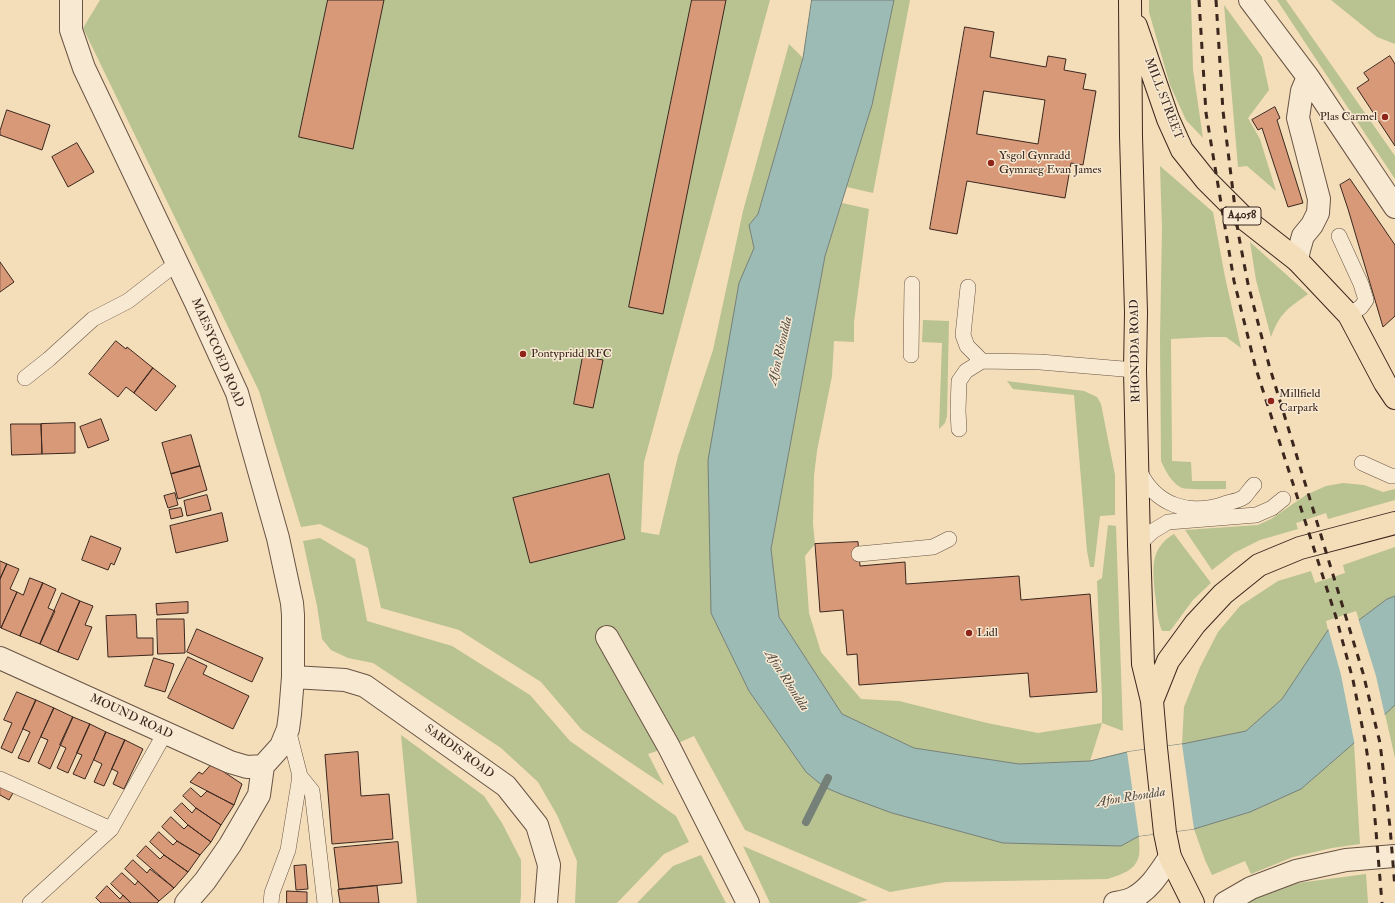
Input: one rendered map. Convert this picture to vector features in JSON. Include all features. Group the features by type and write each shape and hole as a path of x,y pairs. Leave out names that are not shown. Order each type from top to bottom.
{"main road":[{"name":"MILL STREET","path":"1130,4 1168,118 1182,150 1206,180 1246,220 1297,260 1349,316 1385,383 1395,398"},
{"name":"RHONDDA ROAD","path":"1130,4 1139,544 1143,664 1152,701 1165,833 1170,857 1193,903"},
{"path":"1152,701 1168,661 1195,624 1223,594 1259,564 1300,548 1395,523"}],"street":[{"name":"MAESYCOED ROAD","path":"71,0 71,30 84,68 237,393 278,538 292,603 293,615 290,714 288,729 281,746 263,766"},
{"path":"1250,0 1308,77 1395,207"},
{"path":"1297,260 1303,236 1312,226 1318,213 1319,199 1298,118 1302,91 1308,77"},
{"path":"607,637 669,747 748,903"},
{"name":"MOUND ROAD","path":"2,663 230,762 247,767 263,766"},
{"name":"SARDIS ROAD","path":"292,677 345,680 365,686 506,786 537,825 550,865 546,903"},
{"path":"186,903 205,881 230,845 259,795 263,766"},
{"path":"1225,903 1251,888 1296,871 1346,860 1395,856"},
{"path":"1115,903 1132,899 1144,890 1158,876 1170,857"}],"lane":[{"path":"1339,236 1361,284 1366,300 1361,307 1349,316"},
{"path":"25,378 49,359 93,319 128,301 177,263"},
{"path":"911,355 912,284"},
{"path":"968,286 963,335 967,346 982,361"},
{"path":"959,429 959,381 966,370 982,361 1040,362 1136,370"},
{"path":"1362,463 1391,476 1395,476"},
{"path":"1138,468 1144,481 1153,490 1164,500 1179,507 1210,508 1243,498 1254,485"},
{"path":"1139,544 1168,522 1256,515 1272,508 1283,499"},
{"path":"859,554 933,547 949,539"},
{"path":"271,903 272,893 288,850 299,775 288,729"},
{"path":"30,903 111,829 165,733"},
{"path":"299,775 312,791 325,903"},
{"path":"0,779 111,829"}],"green space":[{"name":"Pontypridd RFC","path":"100,0 770,0 644,462 641,532 659,535 678,456 713,350 743,211 789,44 803,58 758,214 749,225 754,248 739,283 729,342 711,613 749,691 806,772 843,795 892,813 1003,843 1121,846 1139,836 1139,855 1135,865 1127,871 1108,879 946,882 890,892 745,830 694,736 648,754 664,785 582,730 541,682 459,630 381,608 368,548 320,524 301,527 259,391 83,28"},
{"path":"894,0 910,0 873,193 847,187 872,105"},
{"path":"1149,0 1191,0 1193,70 1203,138 1186,120 1170,85 1149,12"},
{"path":"1277,0 1286,0 1395,156 1395,179"},
{"path":"1331,0 1395,0 1395,44 1377,37"},
{"path":"1224,5 1262,57 1269,90 1248,118 1260,139 1276,191 1247,166 1238,167"},
{"path":"1160,166 1213,212 1225,277 1241,348 1226,337 1171,339 1172,461 1191,462 1192,481 1226,481 1226,489 1182,488 1172,480 1161,461 1160,339 1162,228"},
{"path":"842,203 869,209 854,322 854,342 834,341 832,376 817,451 814,476 813,524 815,544 805,556 809,613 821,652 861,699 899,701 987,723 1038,733 1102,723 1090,761 1019,764 914,748 842,714 779,617 771,549 825,256"},
{"path":"1250,242 1308,294 1285,312 1274,329 1271,337 1256,280"},
{"path":"923,320 949,321 947,416 945,423 939,429 942,343 922,342"},
{"path":"1007,381 1084,391 1097,397 1101,404 1115,475 1115,515 1100,516 1094,567 1090,567 1087,551 1074,395 1013,389"},
{"path":"1343,483 1364,485 1383,492 1395,489 1395,500 1328,519 1326,513 1296,523 1298,529 1260,540 1234,553 1212,570 1185,530 1258,525 1271,519 1306,495 1326,486"},
{"path":"1108,525 1116,526 1123,731 1102,723 1097,581 1102,578"},
{"path":"1174,534 1211,583 1193,600 1170,631 1162,631 1158,617 1155,594 1154,560 1160,546"},
{"path":"320,538 355,559 367,621 452,646 530,695 570,741 676,816 689,842 664,854 617,903 575,903 577,861 557,815 538,782 501,748 373,663 348,658 331,650 322,639 317,606 303,541"},
{"path":"1395,547 1395,596 1387,599 1359,620 1356,611 1326,621 1328,630 1282,699 1246,731 1182,744 1184,707 1200,667 1218,632 1240,606 1278,581 1311,571 1315,583 1345,573 1343,565"},
{"path":"1395,705 1395,758 1385,714"},
{"path":"401,735 484,796 502,823 521,860 520,903 417,903"},
{"path":"1354,743 1360,844 1332,848 1293,857 1251,874 1245,861 1212,875 1194,829 1250,812 1301,789"},
{"path":"743,846 868,900 857,903 770,903"},
{"path":"701,855 726,903 637,903 673,866"},
{"path":"1366,874 1368,903 1243,903 1260,895 1298,883"}],"water":[{"name":"Afon Rhondda","path":"812,0 894,0 872,105 825,256 771,549 779,617 842,714 914,748 1019,764 1090,761 1127,752 1182,744 1246,731 1282,699 1328,630 1359,620 1387,599 1395,596 1395,705 1301,789 1250,812 1194,829 1139,836 1121,846 1003,843 892,813 824,787 806,772 749,691 711,613 708,460 739,283 754,248 749,225 758,214 803,58"}],"pier":[{"path":"1358,618 1376,676 1385,716 1355,746 1341,675 1328,628"},
{"path":"1182,744 1194,829 1139,836 1127,752"}],"building":[{"path":"328,0 384,0 353,149 299,137"},
{"path":"692,0 726,0 663,314 629,307"},
{"path":"965,27 994,32 990,57 1046,67 1048,56 1066,59 1064,70 1086,74 1083,89 1096,91 1083,165 1071,163 1065,198 967,181 957,234 930,229","holes":["984,91 1045,100 1038,144 977,134"]},
{"name":"Plas Carmel","path":"1390,56 1395,64 1395,146 1357,88 1369,80 1364,73"},
{"path":"1275,107 1280,118 1277,120 1303,203 1288,207 1262,128 1258,130 1252,120"},
{"path":"7,110 50,125 42,150 0,135"},
{"path":"77,143 94,172 68,187 52,157"},
{"path":"1350,179 1395,245 1395,316 1383,327 1340,185"},
{"path":"0,262 14,282 0,292"},
{"path":"116,341 126,349 127,347 153,368 134,393 126,387 118,397 89,374"},
{"path":"583,356 603,360 593,408 574,404"},
{"path":"153,368 176,386 156,411 134,393"},
{"path":"101,419 109,440 88,448 80,427"},
{"path":"75,423 75,453 42,454 41,424"},
{"path":"11,424 41,424 42,454 12,455"},
{"path":"191,435 200,466 171,474 162,443"},
{"path":"200,466 207,490 178,499 171,474"},
{"path":"609,474 625,539 530,563 513,498"},
{"path":"175,493 178,505 168,508 164,496"},
{"path":"207,495 211,510 187,516 184,501"},
{"path":"181,508 183,516 171,519 169,510"},
{"path":"222,513 228,541 176,553 170,526"},
{"path":"91,536 121,548 114,565 111,563 108,570 82,560"},
{"name":"Lidl","path":"858,542 860,566 905,562 906,584 1019,576 1021,600 1090,594 1097,692 1030,697 1028,673 859,685 857,654 847,655 843,610 820,612 815,544"},
{"path":"0,561 7,564 0,579"},
{"path":"7,564 19,569 10,589 17,592 1,628 0,579"},
{"path":"30,578 43,583 20,636 1,628 17,592 23,595"},
{"path":"43,583 56,589 48,608 55,611 40,644 20,636"},
{"path":"62,593 80,601 58,652 40,644"},
{"path":"80,601 93,606 85,625 92,627 78,660 58,652"},
{"path":"188,602 188,613 157,615 156,604"},
{"path":"136,615 137,638 153,638 153,655 108,657 106,616"},
{"path":"157,619 184,619 185,653 158,654"},
{"path":"197,629 263,658 252,682 187,652"},
{"path":"188,657 207,666 203,674 249,696 233,729 168,698"},
{"path":"154,658 174,664 165,692 145,686"},
{"path":"17,692 36,700 12,753 1,748 12,723 4,720"},
{"path":"36,700 54,708 29,762 18,758 30,732 23,729"},
{"path":"54,708 73,717 50,769 38,763 48,740 41,737"},
{"path":"73,717 90,724 68,773 57,768 66,748 60,745"},
{"path":"90,724 106,732 85,779 73,774 82,755 77,753"},
{"path":"106,732 125,740 104,786 94,782 102,764 94,760"},
{"path":"125,740 143,749 124,789 113,784 118,772 112,769"},
{"path":"358,752 361,796 389,794 393,839 332,844 325,755"},
{"path":"212,764 242,784 234,805 190,782 199,772 202,774"},
{"path":"0,785 13,793 9,800 0,795"},
{"path":"191,788 201,797 207,791 234,805 221,825 196,808 183,796"},
{"path":"182,803 192,813 196,808 221,825 211,842 188,825 174,811"},
{"path":"171,817 184,829 188,825 211,842 200,855 177,841 162,827"},
{"path":"159,832 173,845 177,841 200,855 188,872 164,855 150,842"},
{"path":"398,842 402,883 339,889 334,848"},
{"path":"146,846 160,859 164,855 188,872 174,888 137,856"},
{"path":"133,860 147,873 150,869 174,888 159,901 125,869"},
{"path":"306,865 308,889 296,890 294,866"},
{"path":"122,873 135,885 138,881 159,901 157,903 131,903 111,884"},
{"path":"107,886 120,899 123,895 131,903 101,903 96,898"},
{"path":"377,886 379,903 340,903 338,890"},
{"path":"287,891 307,892 307,903 287,903"}],"waterway":[{"path":"806,822 828,778"}],"railway":[{"path":"1199,0 1206,113 1234,281 1256,369 1336,617 1353,680 1366,746 1373,795 1382,903"},
{"path":"1216,0 1223,111 1238,232 1248,284 1269,365 1363,673 1380,743 1390,827 1395,888"}],"place":[{"name":"Plas Carmel","path":"1385,117"},
{"name":"Ysgol Gynradd Gymraeg Evan James","path":"991,163"},
{"name":"Pontypridd RFC","path":"523,354"},
{"name":"Millfield Carpark","path":"1271,401"},
{"name":"Lidl","path":"969,633"}]}
